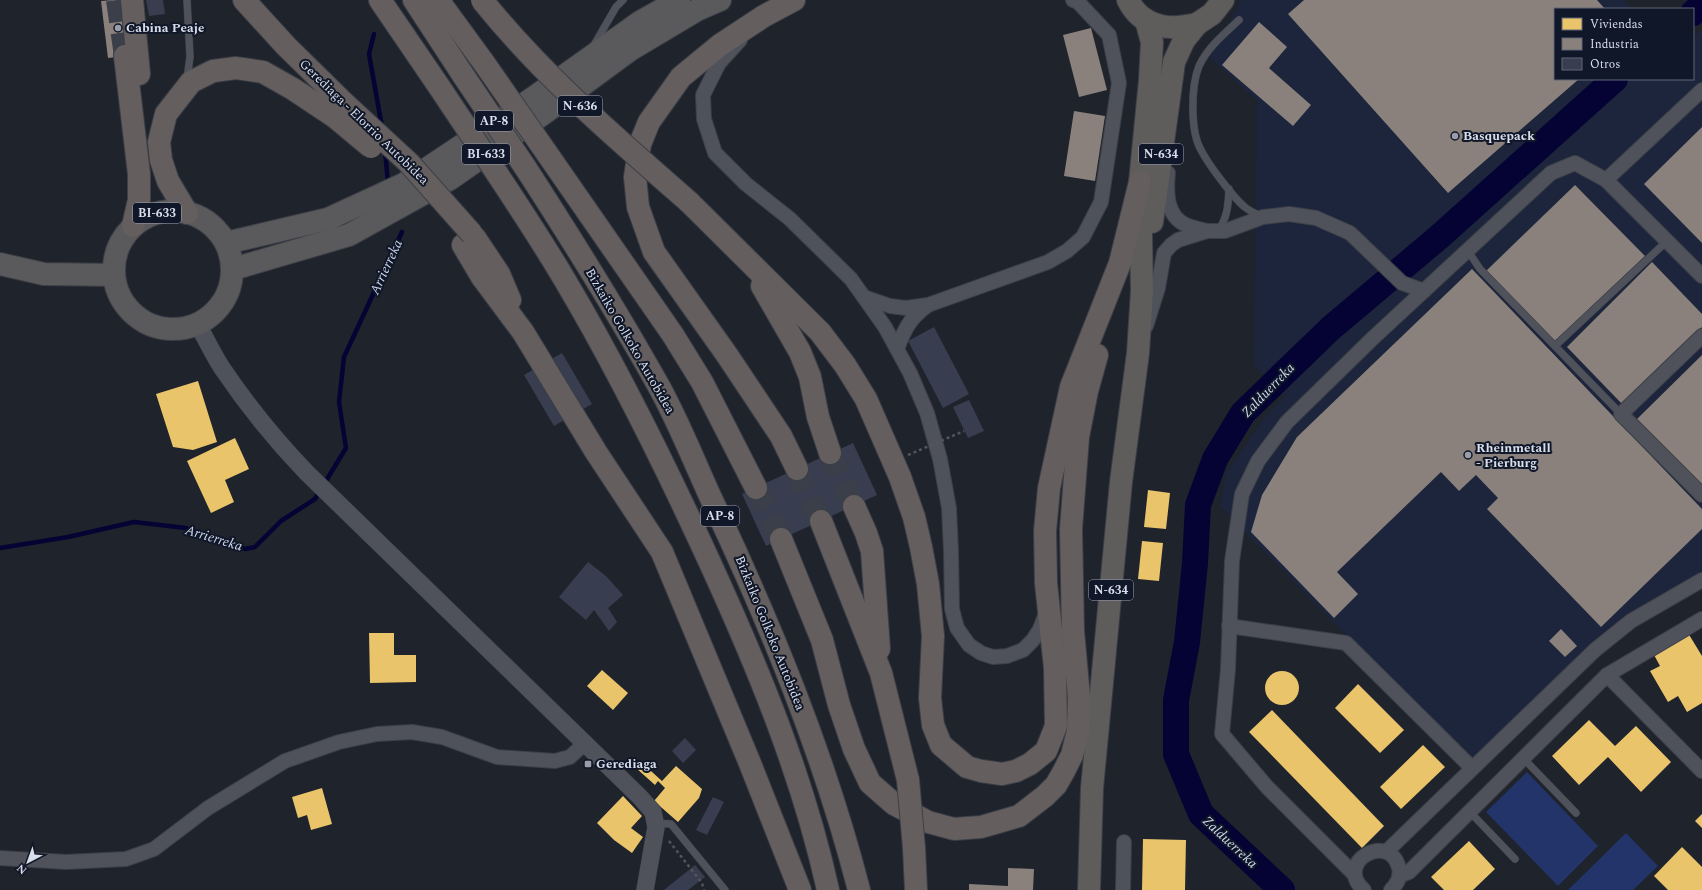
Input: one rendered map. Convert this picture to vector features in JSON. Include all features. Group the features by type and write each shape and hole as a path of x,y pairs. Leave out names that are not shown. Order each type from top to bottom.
{"highway":[{"path":"132,0 138,72 139,124 136,140"},
{"name":"Gerediaga - Elorrio Autobidea","path":"244,0 286,46 340,110"},
{"name":"Bizkaiko Golkoko Autobidea","path":"380,0 498,175 566,282 628,394 694,528 742,633 775,714 800,786 828,890"},
{"name":"Bizkaiko Golkoko Autobidea","path":"414,0 525,167 590,270 658,385 727,531 775,643 816,747 859,890"},
{"path":"438,0 484,63 668,329 702,382 756,488"},
{"name":"N-636","path":"482,0 534,60 583,109 689,202 732,245"},
{"path":"794,0 764,16 720,45 681,77 649,122 640,144 635,177 638,207 654,252 727,355 777,430 797,468"},
{"name":"N-634","path":"1128,0 1132,8 1146,20 1162,27 1180,28 1197,24"},
{"name":"N-634","path":"1089,890 1092,788 1121,482 1138,353 1142,291 1174,62 1184,40 1197,24 1212,14 1223,0"},
{"name":"N-634","path":"1142,291 1140,182 1150,80 1152,42 1146,20"},
{"path":"125,56 139,174 139,200 133,226"},
{"path":"187,213 168,181 161,160 159,142 166,114 191,82 213,71 236,68 263,72 294,89 340,110 468,240 482,277 523,332 596,452 662,552 749,761 800,890"},
{"path":"781,539 822,640 839,705 854,749 870,783 894,804 928,822 954,829 981,827 1019,816 1037,803 1056,785 1072,755 1078,731 1079,697 1073,631 1071,528 1078,445 1087,391 1140,182"},
{"path":"732,245 820,332 845,364 866,399 900,477 914,517 921,548 928,584 933,636 930,698 933,726 941,745 967,767 1002,774 1030,764 1046,751 1056,726 1054,668 1048,608 1045,531 1049,488 1071,387 1120,263"},
{"path":"732,245 757,277 800,352 810,376 818,416 830,453"},
{"path":"854,506 872,551 881,672"},
{"path":"821,521 881,672 908,780 916,890"}],"main road":[{"name":"BI-633","path":"226,243 328,219 404,184 534,98 640,22 679,0"},
{"name":"BI-633","path":"233,269 349,235 450,179 543,114 630,50 697,10 720,0"},
{"name":"BI-633","path":"172,211 187,213 202,219 216,229 226,243 231,256 233,269 230,286 224,302 212,316 198,325 180,330 161,329 143,322 128,310 118,294 114,275 115,257 122,240 133,226 145,218 158,213 172,211"},
{"path":"0,264 44,274 114,275"}],"street":[{"path":"864,297 890,306 906,308 928,304 1048,262 1067,251 1083,237 1102,202 1119,83 1109,35 1078,2 1073,0"},
{"path":"764,16 719,63 703,95 704,119 715,153 746,184 790,219 851,279 885,327 910,373 927,413 940,459 949,508 952,608 957,628 969,645 981,654 993,657 1007,656 1023,650 1033,640 1040,629 1048,608"},
{"path":"1606,180 1702,90"},
{"path":"1166,123 1170,150 1167,184 1168,204 1175,216 1185,225 1213,231 1225,231 1263,217 1290,214 1316,218 1350,233 1402,283 1424,291"},
{"path":"1355,875 1267,787 1222,734 1228,669 1232,561 1242,494 1258,461 1287,422 1374,338 1551,173 1575,163 1606,180 1702,276"},
{"path":"1138,353 1158,288 1164,253 1178,240 1213,231"},
{"path":"897,349 911,318 928,304"},
{"path":"198,325 222,367 282,447 640,797 652,812 655,823 654,843 646,890"},
{"path":"1702,336 1621,414 1702,495"},
{"path":"1386,852 1594,650 1631,622 1702,580"},
{"path":"1399,876 1409,872 1607,675 1702,620"},
{"path":"1229,626 1346,643 1472,768"},
{"path":"1607,675 1702,771"},
{"path":"0,858 66,862 126,859 154,849 208,808 284,761 339,742 377,734 412,732 442,737 497,757 556,761 570,757 585,743"},
{"path":"1123,890 1124,842"},
{"path":"1364,890 1357,881 1355,875 1356,867 1359,860 1371,851 1386,852 1397,862 1399,876 1397,882 1391,890"}],"lane":[{"path":"186,87 190,58 187,0"},
{"path":"582,64 616,8 623,0"},
{"path":"1239,20 1207,51 1199,67 1195,82 1194,129 1200,150 1238,201 1263,217"},
{"path":"1213,231 1225,220 1228,208 1229,189"},
{"path":"1555,346 1667,240"},
{"path":"1468,251 1480,269 1621,414"},
{"path":"1523,758 1576,813"},
{"path":"1469,811 1515,859"},
{"path":"655,823 671,824 725,890"}],"path":[{"path":"908,455 964,431"},
{"path":"667,838 702,883 704,890"}],"shaded area":[{"path":"1242,0 1624,0 1630,8 1554,8 1554,80 1694,80 1694,36 1702,30 1702,584 1632,624 1473,757 1332,621 1220,506 1226,473 1262,421 1284,397 1254,365 1257,101 1210,58"},
{"path":"1527,772 1598,846 1558,886 1486,812"},
{"path":"1626,833 1658,866 1633,890 1568,890"}],"building: Viviendas":[{"path":"198,381 217,442 193,450 173,447 156,394"},
{"path":"235,438 249,469 225,480 234,502 211,513 187,461"},
{"path":"1148,490 1170,493 1166,529 1144,527"},
{"path":"1142,541 1163,543 1159,581 1138,579"},
{"path":"369,633 394,633 394,655 416,655 416,682 370,683"},
{"path":"1688,633 1702,656 1702,703 1687,712 1678,696 1668,702 1650,671 1660,666 1653,653"},
{"path":"602,670 628,693 613,710 587,686"},
{"path":"1279,671 1285,671 1289,672 1296,678 1299,688 1298,695 1292,702 1285,705 1279,705 1275,704 1268,698 1265,691 1265,685 1266,681 1272,674"},
{"path":"1358,684 1404,730 1380,753 1335,708"},
{"path":"1272,710 1384,826 1362,848 1249,732"},
{"path":"1589,720 1615,746 1636,726 1671,762 1641,792 1608,757 1579,785 1552,756"},
{"path":"1423,745 1445,767 1401,809 1380,787"},
{"path":"641,762 662,781 676,766 702,789 699,798 678,822 654,801 665,788 658,781 655,785 636,768"},
{"path":"322,788 332,824 311,830 307,815 298,818 292,797"},
{"path":"623,796 642,816 631,828 643,837 632,853 614,840 597,823"},
{"path":"1702,814 1702,828 1695,821"},
{"path":"1143,839 1186,840 1185,890 1142,890"},
{"path":"1469,841 1495,869 1473,890 1444,890 1431,877"},
{"path":"1682,847 1702,867 1702,890 1668,890 1654,876"}],"building: Industria":[{"name":"Cabina Peaje","path":"127,0 134,55 108,58 101,1"},
{"name":"Basquepack","path":"1304,0 1597,0 1604,8 1554,8 1554,80 1578,80 1448,193 1288,14"},
{"path":"1259,22 1287,47 1269,68 1311,105 1293,126 1222,65"},
{"path":"1091,28 1107,90 1079,97 1063,35"},
{"path":"1074,111 1105,116 1095,181 1064,176"},
{"path":"1702,127 1702,243 1644,184"},
{"path":"1575,185 1645,256 1554,342 1485,272"},
{"path":"1652,262 1702,314 1702,327 1623,405 1567,347"},
{"name":"Rheinmetall - Pierburg","path":"1472,269 1702,509 1702,529 1601,627 1487,509 1498,498 1476,475 1459,491 1441,472 1337,572 1358,594 1334,618 1251,532 1262,495 1297,437"},
{"path":"1702,355 1702,489 1636,420"},
{"path":"1561,629 1577,646 1565,657 1549,641"},
{"path":"1008,868 1034,869 1033,890 969,890 969,884 1008,886"}],"building: Otros":[{"path":"146,0 163,0 165,14 149,16"},
{"path":"934,327 969,394 943,408 908,341"},
{"path":"562,353 592,404 554,426 524,375"},
{"path":"969,400 984,431 968,438 953,407"},
{"path":"853,443 877,495 766,546 742,494"},
{"path":"588,562 606,576 623,595 608,608 617,622 609,631 594,610 586,620 559,597"},
{"path":"685,738 696,750 683,763 672,751"},
{"path":"713,797 724,802 707,835 696,830"},
{"path":"695,865 705,877 688,890 664,890"}],"waterway":[{"name":"Zalduerreka","path":"1694,12 1702,5"},
{"name":"Arrierreka","path":"374,34 369,54 382,127"},
{"name":"Zalduerreka","path":"1282,890 1201,814 1176,754 1176,700 1187,642 1195,563 1198,505 1215,459 1243,413 1331,328 1439,237 1614,80"},
{"name":"Arrierreka","path":"385,150 388,183"},
{"name":"Arrierreka","path":"0,548 68,537 134,522 186,528 245,549 255,547 281,521 315,499 346,448 339,402 344,357 402,232"}],"tunnel":[{"path":"117,0 125,56"},
{"path":"830,453 854,506"},
{"path":"797,469 808,496 821,521"},
{"path":"756,488 781,539"}],"place":[{"name":"Cabina Peaje","path":"118,28"},
{"name":"Basquepack","path":"1455,136"},
{"name":"Rheinmetall - Pierburg","path":"1468,455"},
{"name":"Gerediaga","path":"588,764"}]}
